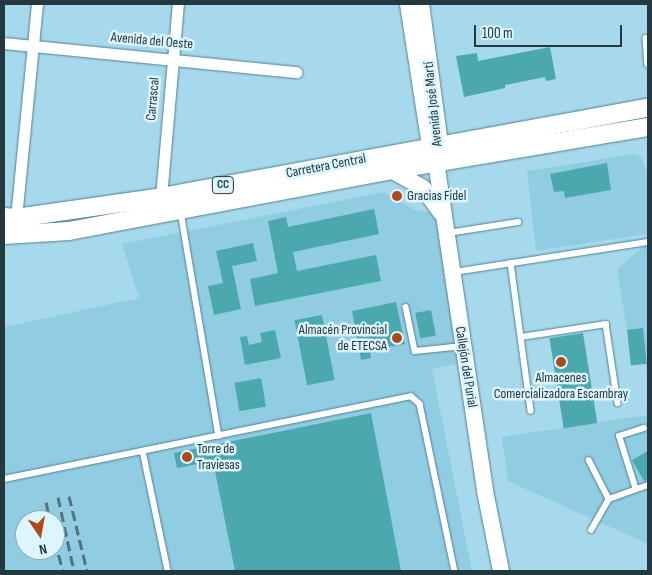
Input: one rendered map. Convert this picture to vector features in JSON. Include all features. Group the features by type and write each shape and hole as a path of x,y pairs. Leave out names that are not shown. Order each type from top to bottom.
{"main road":[{"name":"Carretera Central","path":"10,217 161,197 435,151 648,108"},
{"name":"Carretera Central","path":"4,235 69,231 181,212 391,170 435,151 648,127"}],"street":[{"path":"10,217 37,4"},
{"name":"Carrascal","path":"161,197 178,4"},
{"name":"Avenida José Martí","path":"408,4 435,151"},
{"name":"Avenida José Martí","path":"421,4 435,151"},
{"name":"Avenida del Oeste","path":"4,43 172,58 298,72"},
{"name":"Callejón del Purial","path":"435,151 451,272 501,571"},
{"path":"391,170 423,188 445,226"}],"lane":[{"path":"646,38 648,64"},
{"path":"181,212 219,436"},
{"path":"445,226 518,222"},
{"path":"451,272 648,242"},
{"path":"511,263 532,410"},
{"path":"406,307 415,351 463,346"},
{"path":"521,336 606,324 618,403"},
{"path":"4,479 411,396 416,399 454,571"},
{"path":"635,487 619,436 644,428"},
{"path":"143,451 168,571"},
{"path":"589,460 609,500"},
{"path":"592,530 609,500 635,487 648,485"}],"shaded area":[{"path":"635,154 641,157 648,175 648,234 536,251 527,171"},
{"path":"384,192 415,210 431,213 438,220 460,363 432,369 472,571 4,571 4,327 139,298 122,244"},
{"path":"648,242 648,377 646,364 627,330 617,269"},
{"path":"648,415 648,544 508,481 502,437"}],"building":[{"path":"550,47 556,79 546,81 545,77 505,85 505,88 464,97 456,56 477,53 478,61"},
{"path":"607,163 611,190 565,198 564,191 554,192 550,174"},
{"path":"374,209 379,234 293,252 297,271 376,255 381,281 255,306 250,279 278,273 268,221 286,217 288,227"},
{"path":"253,243 257,261 232,266 241,309 214,315 208,286 223,283 216,251"},
{"path":"396,302 405,344 370,350 371,358 361,360 352,311"},
{"path":"431,310 436,336 420,339 415,313"},
{"path":"322,315 335,380 307,385 295,320"},
{"path":"643,328 647,364 631,365 627,330"},
{"path":"275,330 281,358 245,365 240,337 247,336 249,345 262,342 260,333"},
{"path":"583,333 597,423 564,428 549,338"},
{"path":"261,378 266,407 239,411 234,383"},
{"path":"371,413 401,571 235,571 213,461 177,468 174,453"},
{"path":"648,451 648,480 644,481 632,460"}],"railway":[{"path":"69,496 87,571"},
{"path":"58,497 74,571"},
{"path":"46,502 48,510"},
{"path":"60,560 63,571"}],"place":[{"name":"Gracias Fidel","path":"397,196"},
{"name":"Almacén Provincial de ETECSA","path":"397,338"},
{"name":"Almacenes Comercializadora Escambray","path":"561,362"},
{"name":"Torre de Traviesas","path":"187,457"}]}
